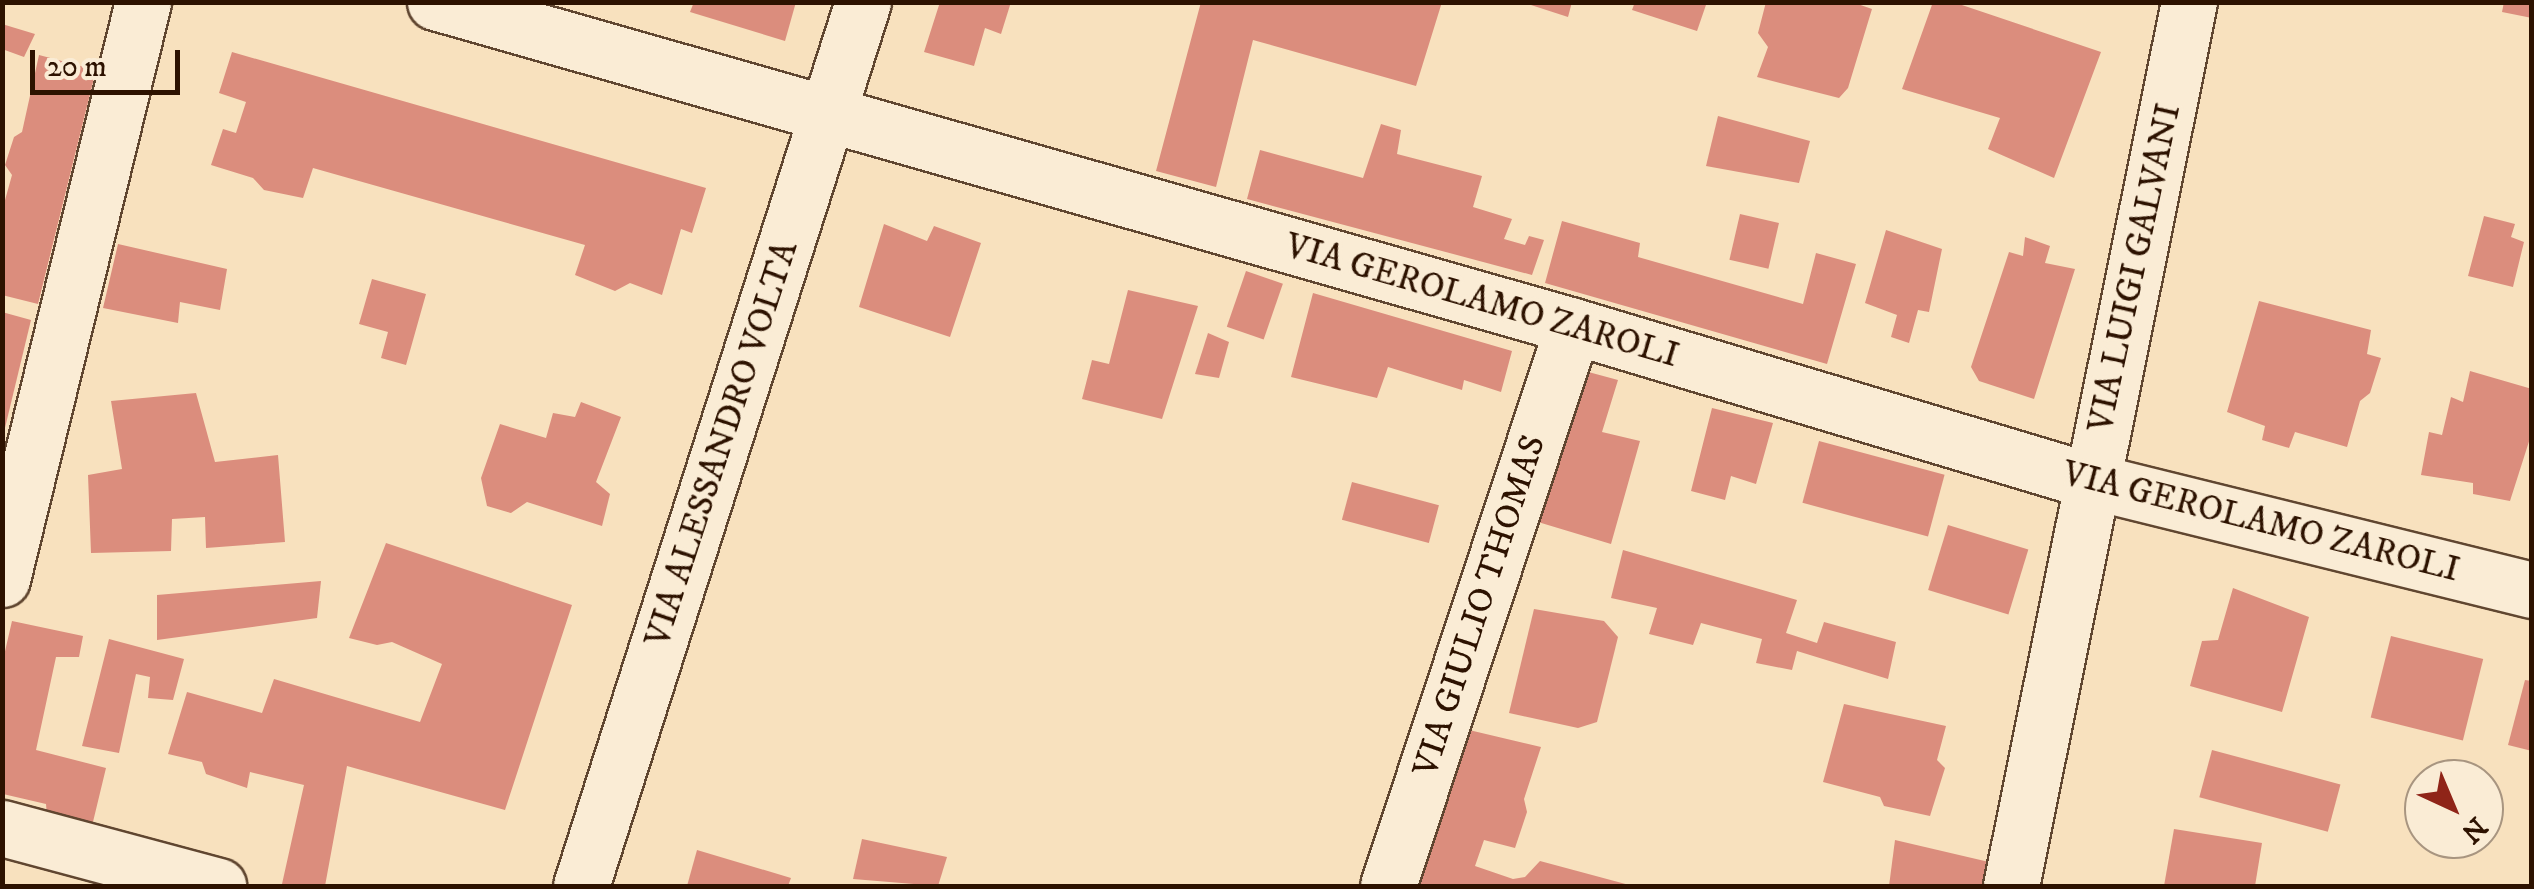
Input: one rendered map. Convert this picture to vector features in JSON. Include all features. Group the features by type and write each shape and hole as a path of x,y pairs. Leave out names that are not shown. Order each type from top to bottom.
{"street":[{"path":"2,579 143,2"},
{"name":"VIA GEROLAMO ZAROLI","path":"435,2 1572,326 2091,481 2532,590"},
{"name":"VIA ALESSANDRO VOLTA","path":"580,886 863,2"},
{"name":"VIA LUIGI GALVANI","path":"2012,886 2189,2"},
{"name":"VIA GIULIO THOMAS","path":"1388,886 1572,326"},
{"path":"2,828 218,886"}],"building":[{"path":"694,2 796,2 785,41 690,12"},
{"path":"940,2 1011,2 1001,34 985,28 974,66 924,52"},
{"path":"1201,2 1442,2 1416,86 1253,40 1216,187 1156,171"},
{"path":"1522,2 1572,2 1568,17"},
{"path":"1635,2 1707,2 1697,31 1632,10"},
{"path":"1766,2 1852,2 1872,9 1848,88 1839,98 1757,77 1768,47 1758,33"},
{"path":"1933,2 1953,2 2101,52 2054,178 1988,149 2000,118 1902,89"},
{"path":"2504,2 2532,2 2532,18 2502,12"},
{"path":"2,24 35,34 24,57 2,49"},
{"path":"232,52 706,188 692,233 681,229 662,295 630,283 615,291 575,275 585,245 313,168 303,198 264,190 253,178 211,165 223,129 236,133 246,102 219,93"},
{"path":"39,55 96,70 38,304 2,295 2,211 12,175 5,165 14,137 22,132"},
{"path":"1718,116 1810,141 1799,183 1706,166"},
{"path":"1381,124 1401,130 1397,154 1482,176 1473,207 1512,219 1504,239 1525,245 1529,236 1544,240 1532,275 1247,199 1260,150 1363,178"},
{"path":"1740,214 1779,223 1768,269 1729,260"},
{"path":"2484,216 2515,224 2511,237 2524,242 2513,287 2468,276"},
{"path":"1562,221 1640,243 1638,257 1803,304 1816,253 1856,264 1827,364 1545,283"},
{"path":"884,224 927,241 934,226 981,243 950,337 859,307"},
{"path":"1886,230 1942,249 1929,312 1918,310 1909,343 1891,337 1897,315 1865,303"},
{"path":"2025,237 2050,246 2045,263 2075,269 2034,399 1979,381 1971,367 2009,252 2023,256"},
{"path":"118,244 227,269 220,310 180,302 178,323 103,308"},
{"path":"1246,271 1283,284 1264,339 1227,327"},
{"path":"372,279 426,294 406,365 381,358 388,332 359,324"},
{"path":"1128,290 1198,306 1162,419 1082,399 1092,360 1109,364"},
{"path":"1313,293 1512,351 1501,392 1464,380 1462,390 1388,367 1377,398 1291,377"},
{"path":"2259,301 2371,330 2367,354 2381,358 2370,393 2360,401 2347,447 2295,432 2289,448 2262,440 2265,426 2227,412"},
{"path":"2,312 31,320 4,432 2,432"},
{"path":"1208,333 1229,342 1219,378 1195,374"},
{"path":"1581,370 1618,380 1602,432 1640,441 1611,544 1538,522"},
{"path":"2470,371 2532,389 2532,432 2510,501 2473,494 2473,483 2421,475 2429,432 2442,435 2451,397 2463,402"},
{"path":"196,393 215,462 278,455 285,542 206,548 205,517 172,519 171,551 91,553 88,475 122,469 111,401"},
{"path":"581,402 621,417 596,482 610,494 602,526 527,502 511,513 487,506 481,478 500,424 546,438 553,413 575,417"},
{"path":"1712,408 1773,423 1756,484 1731,476 1725,500 1691,491"},
{"path":"1819,441 1945,475 1928,536 1802,503"},
{"path":"1352,482 1439,505 1429,543 1342,520"},
{"path":"1948,525 2028,550 2008,615 1928,590"},
{"path":"386,543 572,605 505,810 347,766 325,886 282,884 304,785 250,772 247,788 206,774 202,762 168,754 187,692 262,713 274,679 420,722 442,664 392,642 377,645 349,638"},
{"path":"1623,550 1797,600 1786,633 1817,643 1824,622 1896,642 1888,679 1797,651 1792,670 1756,663 1762,639 1701,623 1693,645 1649,634 1657,608 1611,598"},
{"path":"321,581 317,618 157,640 157,595"},
{"path":"2233,588 2309,617 2282,712 2190,686 2202,641 2218,640"},
{"path":"1534,609 1604,621 1618,637 1597,722 1578,728 1509,713"},
{"path":"12,621 83,636 79,657 56,657 36,750 106,768 92,826 47,816 46,804 3,794 3,660"},
{"path":"2391,636 2483,659 2463,740 2371,718"},
{"path":"109,639 184,659 173,700 148,698 150,677 136,674 119,753 82,746"},
{"path":"2525,680 2532,681 2532,751 2508,745"},
{"path":"1844,704 1946,726 1937,760 1945,768 1930,816 1884,806 1880,797 1823,782"},
{"path":"1469,730 1541,747 1524,799 1527,812 1515,848 1484,840 1475,866 1513,879 1525,877 1540,861 1633,886 1418,886"},
{"path":"2212,750 2340,784 2328,832 2199,797"},
{"path":"2174,829 2262,843 2255,886 2164,886"},
{"path":"862,839 947,857 938,886 853,879"},
{"path":"1895,840 1989,862 1985,886 1889,886"},
{"path":"697,850 791,878 788,886 687,886"}]}
